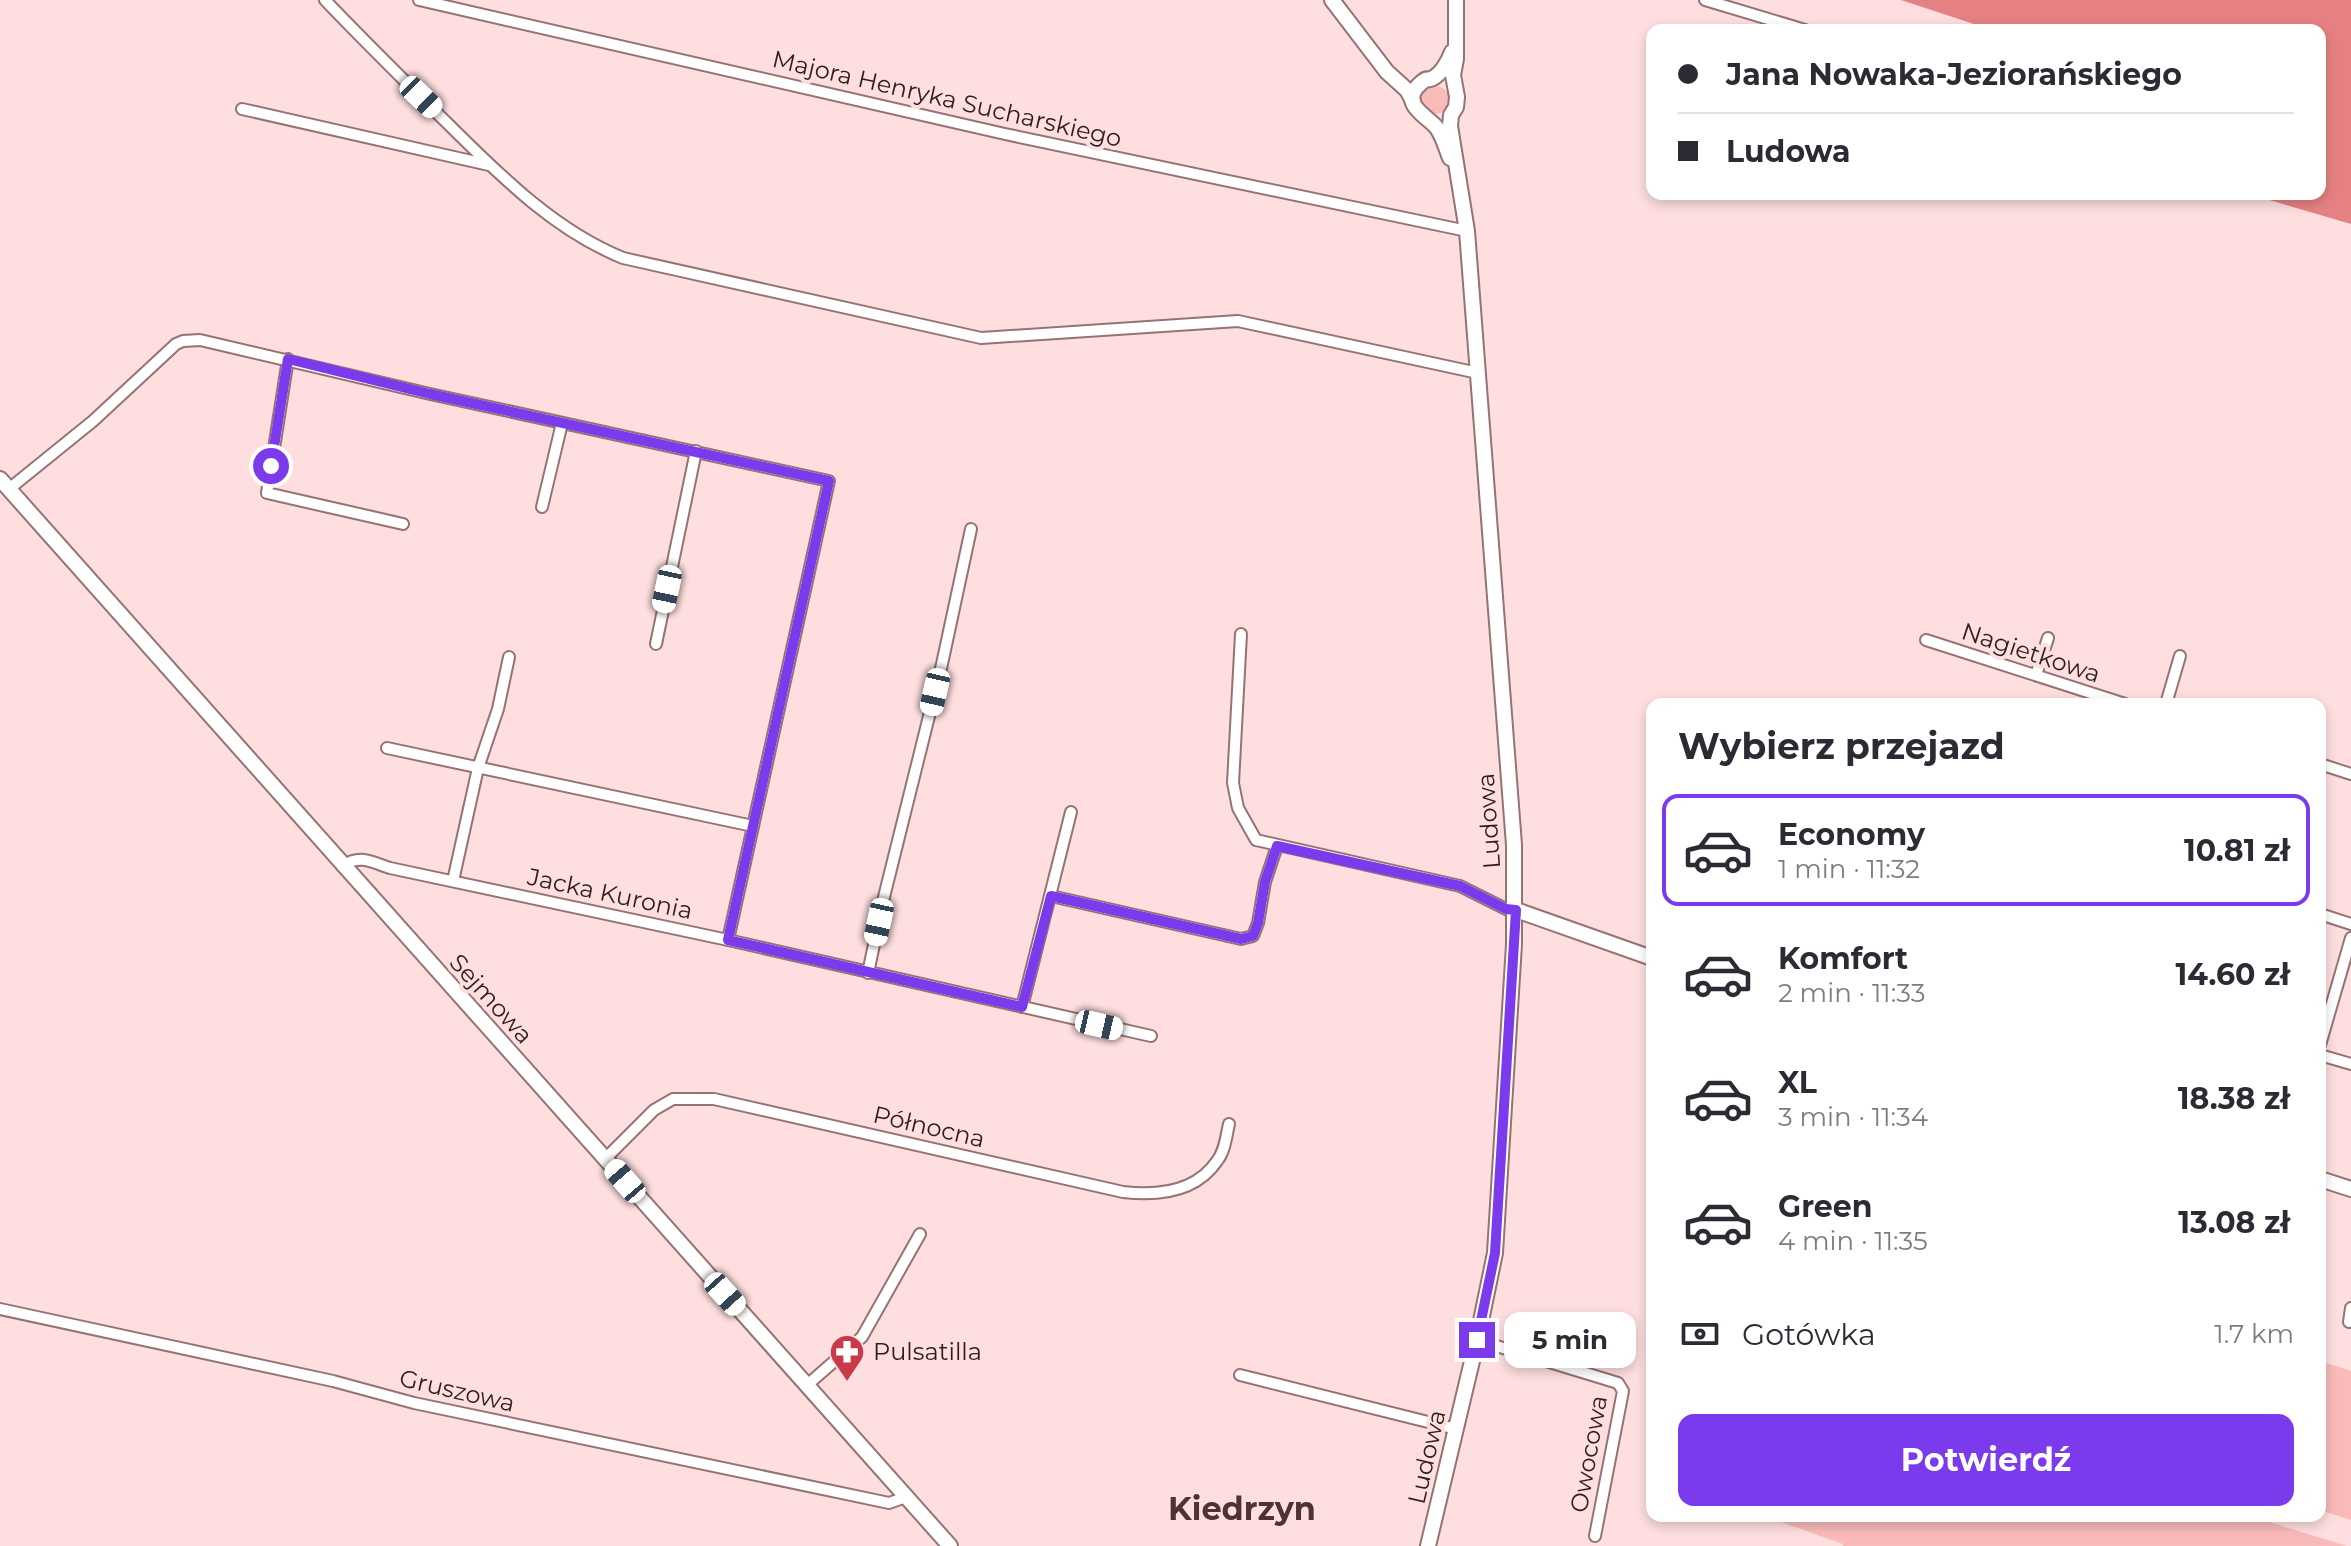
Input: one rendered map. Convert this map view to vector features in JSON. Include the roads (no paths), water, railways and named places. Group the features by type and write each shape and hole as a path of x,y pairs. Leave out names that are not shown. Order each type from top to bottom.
{"main road":[{"name":"Ludowa","path":"1332,0 1391,77 1407,90 1418,113 1438,129 1461,184"},
{"name":"Ludowa","path":"1428,1546 1495,1253 1516,910 1514,845 1467,231 1450,126 1457,97 1454,87 1456,0"},
{"path":"1413,101 1415,90 1446,65 1455,46"},
{"path":"1379,60 1405,78 1442,78 1454,87"},
{"path":"1428,120 1440,121 1451,115"},
{"name":"Sejmowa","path":"4,484 950,1546"},
{"path":"1516,910 1646,956"},
{"path":"2326,1181 2351,1189"}],"street":[{"path":"325,0 489,165 546,213 623,258 974,337 1245,322 1478,373"},
{"name":"Majora Henryka Sucharskiego","path":"419,0 1005,134 1467,231"},
{"path":"1705,0 1785,24"},
{"path":"242,109 489,165"},
{"path":"4,484 93,421 176,344 200,340 829,481 728,940"},
{"path":"288,359 267,493 403,524"},
{"path":"542,507 562,423"},
{"path":"656,644 696,451"},
{"path":"868,973 971,529"},
{"path":"1241,634 1233,783 1242,818 1256,840 1460,886 1506,909 1516,910"},
{"path":"2036,675 2048,638"},
{"name":"Nagietkowa","path":"1926,640 2107,698"},
{"path":"2168,698 2180,656"},
{"path":"453,881 478,768 498,709 509,657"},
{"path":"387,748 753,826"},
{"path":"2326,766 2351,774"},
{"path":"1022,1007 1071,812"},
{"path":"1051,896 1241,939 1249,938 1253,936 1258,923 1265,882 1277,846"},
{"name":"Jacka Kuronia","path":"342,866 359,859 1151,1036"},
{"path":"2326,916 2351,924"},
{"path":"2326,1024 2351,938"},
{"path":"2326,1057 2351,1064"},
{"name":"Północna","path":"605,1159 654,1110 673,1099 714,1099 1123,1192 1156,1193 1176,1190 1207,1173 1223,1151 1229,1124"},
{"path":"806,1386 862,1337 920,1234"},
{"path":"2349,1322 2351,1308"},
{"name":"Gruszowa","path":"0,1309 320,1378 414,1403 889,1503 906,1497"},
{"name":"Owocowa","path":"1477,1340 1618,1383 1623,1391 1595,1536"},
{"path":"1240,1375 1456,1429"}],"place":[{"name":"Pulsatilla","path":"847,1383"}],"district":[{"name":"Kiedrzyn","path":"1242,1509"}]}
